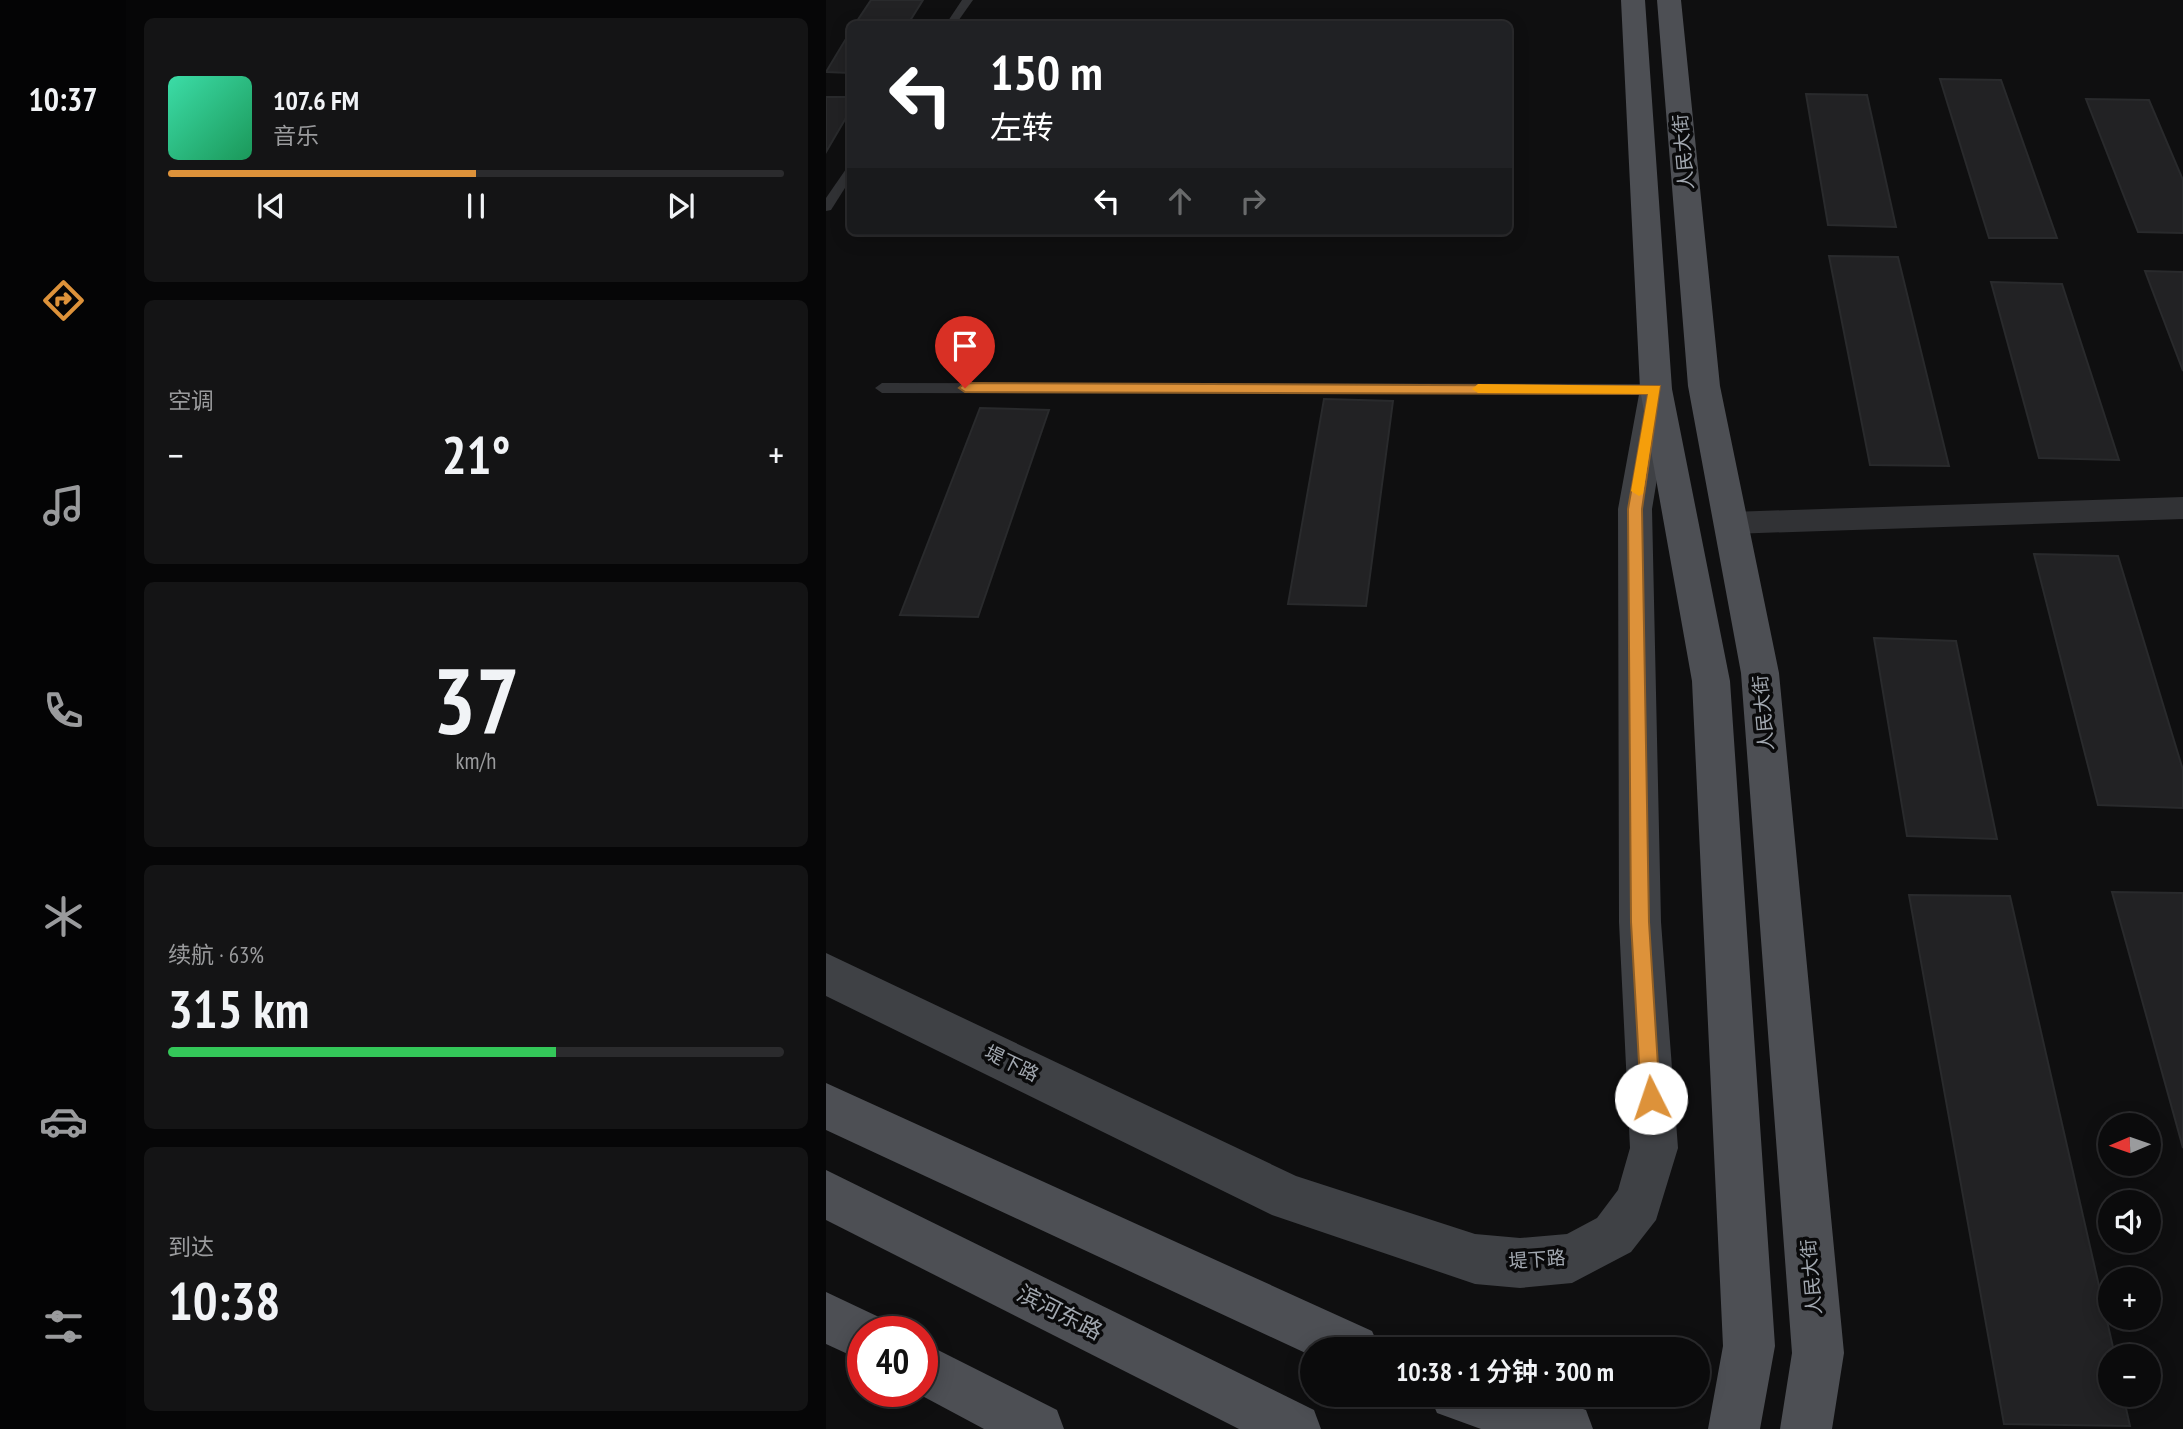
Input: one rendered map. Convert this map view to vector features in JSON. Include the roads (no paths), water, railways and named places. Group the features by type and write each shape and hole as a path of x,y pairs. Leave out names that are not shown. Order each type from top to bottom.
{"main road":[{"name":"人民大街","path":"1633,0 1656,389 1711,681 1749,1346 1734,1429"},
{"name":"人民大街","path":"1669,0 1704,386 1760,673 1818,1353 1806,1429"},
{"path":"826,1106 1328,1337"},
{"name":"滨河东路","path":"826,1194 1295,1429"},
{"path":"826,1317 847,1328"},
{"path":"938,1376 1038,1429"},
{"path":"1473,1407 1507,1429"},
{"path":"1494,1407 1567,1429"}],"street":[{"name":"堤下路","path":"826,974 1289,1198 1475,1259 1520,1263 1572,1258 1614,1235 1639,1203 1654,1148 1640,922 1635,509 1656,389"},
{"path":"1731,523 2183,508"}],"lane":[{"path":"953,21 968,0"},
{"path":"826,207 847,176"},
{"path":"882,388 1656,389"}]}
